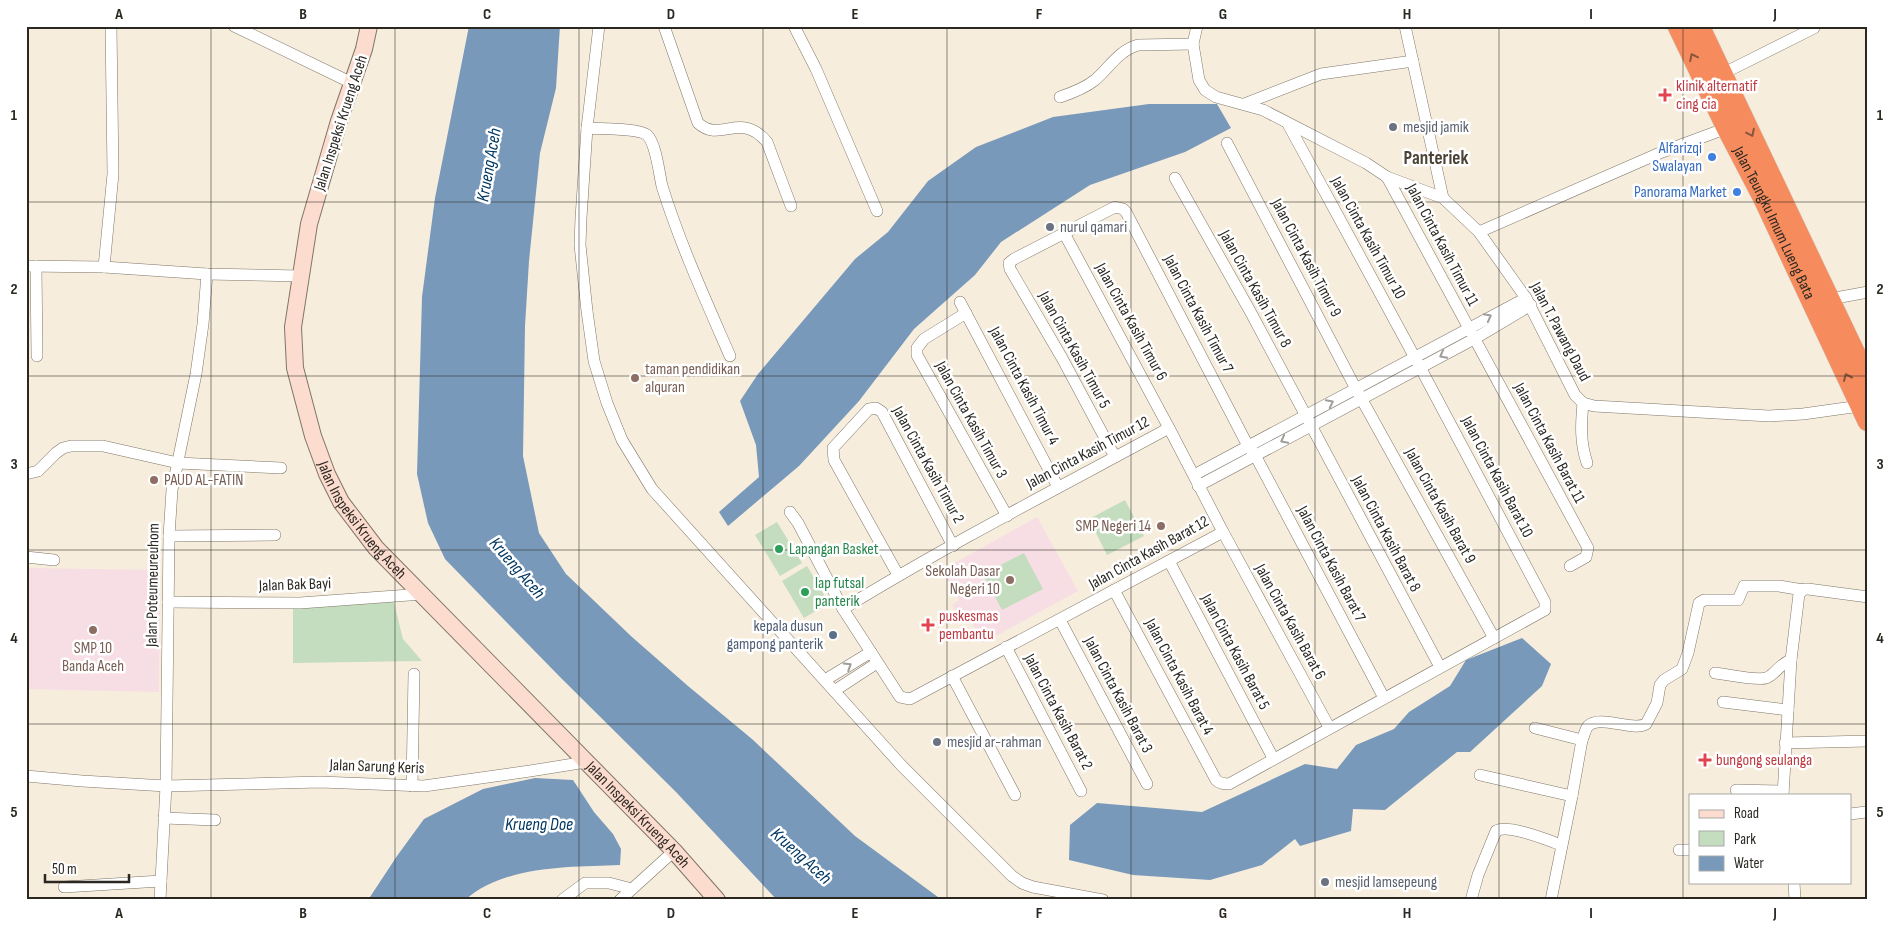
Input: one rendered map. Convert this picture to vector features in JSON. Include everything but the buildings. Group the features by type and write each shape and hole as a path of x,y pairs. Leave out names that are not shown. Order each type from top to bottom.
{"highway":[{"name":"Jalan Teungku Imum Lueng Bata","path":"1678,26 1727,128 1764,199 1864,413"},
{"name":"Jalan Teungku Imum Lueng Bata","path":"1699,26 1868,381"}],"street":[{"path":"104,268 113,174 111,26"},
{"path":"234,26 352,83"},
{"name":"Jalan Inspeksi Krueng Aceh","path":"370,26 339,121 310,224 293,327 295,368 313,436 327,474 341,502 376,548 674,851 716,900"},
{"path":"599,26 587,128 580,244 594,361 606,403 622,440 652,489 901,765 1012,876 1022,883 1033,887 1103,900"},
{"path":"664,26 698,123 702,127 714,130 747,127 760,133 768,142 791,206"},
{"path":"794,26 816,69 877,211"},
{"path":"1197,26 1193,44 1199,80 1204,90 1216,97 1263,110 1366,163 1387,177 1443,198"},
{"path":"1405,26 1443,198"},
{"path":"1722,74 1814,28"},
{"path":"1060,98 1081,89 1095,80 1122,52 1130,48 1138,45 1193,44"},
{"path":"1244,104 1321,74 1413,61"},
{"name":"Jalan Cinta Kasih Timur 10","path":"1288,124 1420,367"},
{"path":"587,128 633,130 642,132 651,140 662,186 699,284 730,356"},
{"path":"1479,232 1662,152 1727,128"},
{"name":"Jalan Cinta Kasih Timur 9","path":"1228,143 1359,394"},
{"name":"Jalan Cinta Kasih Timur 11","path":"1387,177 1468,328"},
{"name":"Jalan Cinta Kasih Timur 8","path":"1175,178 1250,311 1305,415"},
{"name":"Jalan T. Pawang Daud","path":"1443,198 1479,232 1528,302 1575,395 1583,403 1594,406 1769,416 1812,413 1864,413"},
{"name":"Jalan Cinta Kasih Timur 7","path":"1064,233 1111,209 1118,208 1126,212 1252,450"},
{"name":"Jalan Cinta Kasih Timur 5","path":"1064,233 1014,259 1009,263 1010,269 1062,358 1115,457"},
{"name":"Jalan Cinta Kasih Timur 6","path":"1064,233 1169,428"},
{"path":"37,356 31,266 300,276"},
{"name":"Jalan Poteumeureuhom","path":"160,900 166,786 169,536 172,490 196,374 207,274"},
{"path":"1830,299 1868,292"},
{"name":"Jalan Cinta Kasih Timur 4","path":"960,302 1058,486"},
{"path":"1252,450 1310,426 1414,357 1468,328 1528,302"},
{"path":"1196,481 1252,450 1305,415 1420,367 1474,338 1528,302"},
{"name":"Jalan Cinta Kasih Timur 3","path":"966,313 924,339 917,348 920,362 1007,516"},
{"name":"Jalan Cinta Kasih Barat 11","path":"1468,328 1588,548 1586,556 1570,566"},
{"name":"Jalan Cinta Kasih Barat 10","path":"1420,367 1546,602 1543,612 1494,638"},
{"name":"Jalan Cinta Kasih Barat 9","path":"1359,394 1494,638"},
{"path":"1583,403 1580,432 1587,463"},
{"name":"Jalan Cinta Kasih Timur 2","path":"898,575 834,460 833,452 837,444 869,409 876,408 882,412 953,546"},
{"name":"Jalan Cinta Kasih Barat 8","path":"1305,415 1440,668"},
{"name":"Jalan Cinta Kasih Timur 12","path":"843,609 898,575 1058,486 1169,428 1196,481"},
{"path":"26,474 38,471 56,453 63,448 71,446 103,446 178,463 281,468"},
{"name":"Jalan Cinta Kasih Barat 7","path":"1252,450 1384,698"},
{"name":"Jalan Cinta Kasih Barat 12","path":"877,663 900,698 906,700 1060,620 1222,532 1196,481"},
{"path":"790,512 798,523 843,609 877,663 834,692"},
{"name":"Jalan Cinta Kasih Barat 6","path":"1222,532 1329,728"},
{"path":"169,536 275,535"},
{"path":"26,557 54,560"},
{"name":"Jalan Cinta Kasih Barat 5","path":"1168,561 1273,758"},
{"path":"1551,900 1582,740 1588,727 1596,723 1639,726 1646,724 1657,702 1660,685 1680,671 1685,661 1699,602 1704,600 1738,600 1744,586 1779,586 1868,597"},
{"name":"Jalan Cinta Kasih Barat 4","path":"1114,590 1216,780 1221,784 1229,784 1273,758"},
{"path":"1736,790 1783,793 1791,660 1798,597 1804,590"},
{"name":"Jalan Bak Bayi","path":"168,602 300,603 423,594"},
{"name":"Jalan Cinta Kasih Barat 3","path":"1060,620 1147,784"},
{"path":"1273,758 1494,638"},
{"name":"Jalan Cinta Kasih Barat 2","path":"1006,647 1081,791"},
{"path":"826,680 871,652"},
{"path":"1715,673 1765,679 1782,664 1791,660"},
{"path":"412,786 414,674"},
{"path":"952,676 1015,795"},
{"path":"1723,702 1788,710"},
{"path":"1536,728 1582,740"},
{"path":"1785,743 1868,741"},
{"name":"Jalan Sarung Keris","path":"26,776 166,786 320,782 412,786 453,783 586,762"},
{"path":"1480,775 1572,796"},
{"path":"1852,814 1866,812"},
{"path":"164,818 215,820"},
{"path":"1471,900 1478,875 1496,831 1502,829 1530,835 1561,845"},
{"path":"620,900 674,851"},
{"path":"64,886 161,881"},
{"path":"562,900 585,883 610,883 632,888"},
{"path":"1794,884 1795,900"}],"shaded area":[{"name":"Sekolah Dasar Negeri 10","path":"1037,517 1078,591 983,643 967,613 959,617 952,605 959,600 942,570"},
{"name":"SMP 10 Banda Aceh","path":"26,568 160,570 159,692 26,689"}],"green space":[{"path":"1125,500 1144,536 1107,555 1089,519"},
{"name":"Lapangan Basket","path":"777,522 802,563 780,576 755,535"},
{"path":"1024,553 1043,589 1002,610 983,574"},
{"name":"lap futsal panterik","path":"807,566 829,603 804,618 782,581"},
{"path":"393,599 403,639 422,661 293,663 293,605"}],"water":[{"name":"Krueng Aceh","path":"469,26 560,26 556,88 540,153 529,261 525,326 523,456 539,533 566,574 632,637 752,739 855,836 942,900 777,900 676,792 445,559 428,523 417,474 422,297 435,198"},
{"path":"1149,104 1217,104 1231,128 1185,152 1090,185 1001,242 975,275 914,329 859,401 799,466 728,526 719,512 759,477 756,445 740,401 758,374 855,259 888,232 928,181 976,147 1053,117"},
{"path":"1522,638 1551,664 1542,686 1470,752 1457,752 1385,810 1353,809 1351,831 1300,846 1295,839 1262,865 1210,880 1133,875 1069,860 1070,825 1097,803 1202,812 1305,764 1337,769 1356,745 1394,729 1409,712 1450,686 1466,660"},
{"name":"Krueng Doe","path":"535,778 573,780 594,812 613,834 621,849 620,865 581,866 518,874 499,880 465,900 368,900 424,819 483,789"}],"place":[{"name":"klinik alternatif cing cia","path":"1665,95"},
{"name":"mesjid jamik","path":"1393,127"},
{"name":"Alfarizqi Swalayan","path":"1712,157"},
{"name":"Panorama Market","path":"1737,192"},
{"name":"nurul qamari","path":"1050,227"},
{"name":"taman pendidikan alquran","path":"635,378"},
{"name":"PAUD AL-FATIN","path":"154,480"},
{"name":"SMP Negeri 14","path":"1161,526"},
{"name":"Lapangan Basket","path":"779,549"},
{"name":"Sekolah Dasar Negeri 10","path":"1010,580"},
{"name":"lap futsal panterik","path":"805,592"},
{"name":"puskesmas pembantu","path":"928,625"},
{"name":"SMP 10 Banda Aceh","path":"93,630"},
{"name":"kepala dusun gampong panterik","path":"833,635"},
{"name":"mesjid ar-rahman","path":"937,742"},
{"name":"bungong seulanga","path":"1705,760"},
{"name":"mesjid lamsepeung","path":"1325,882"}],"district":[{"name":"Panteriek","path":"1436,158"}]}
